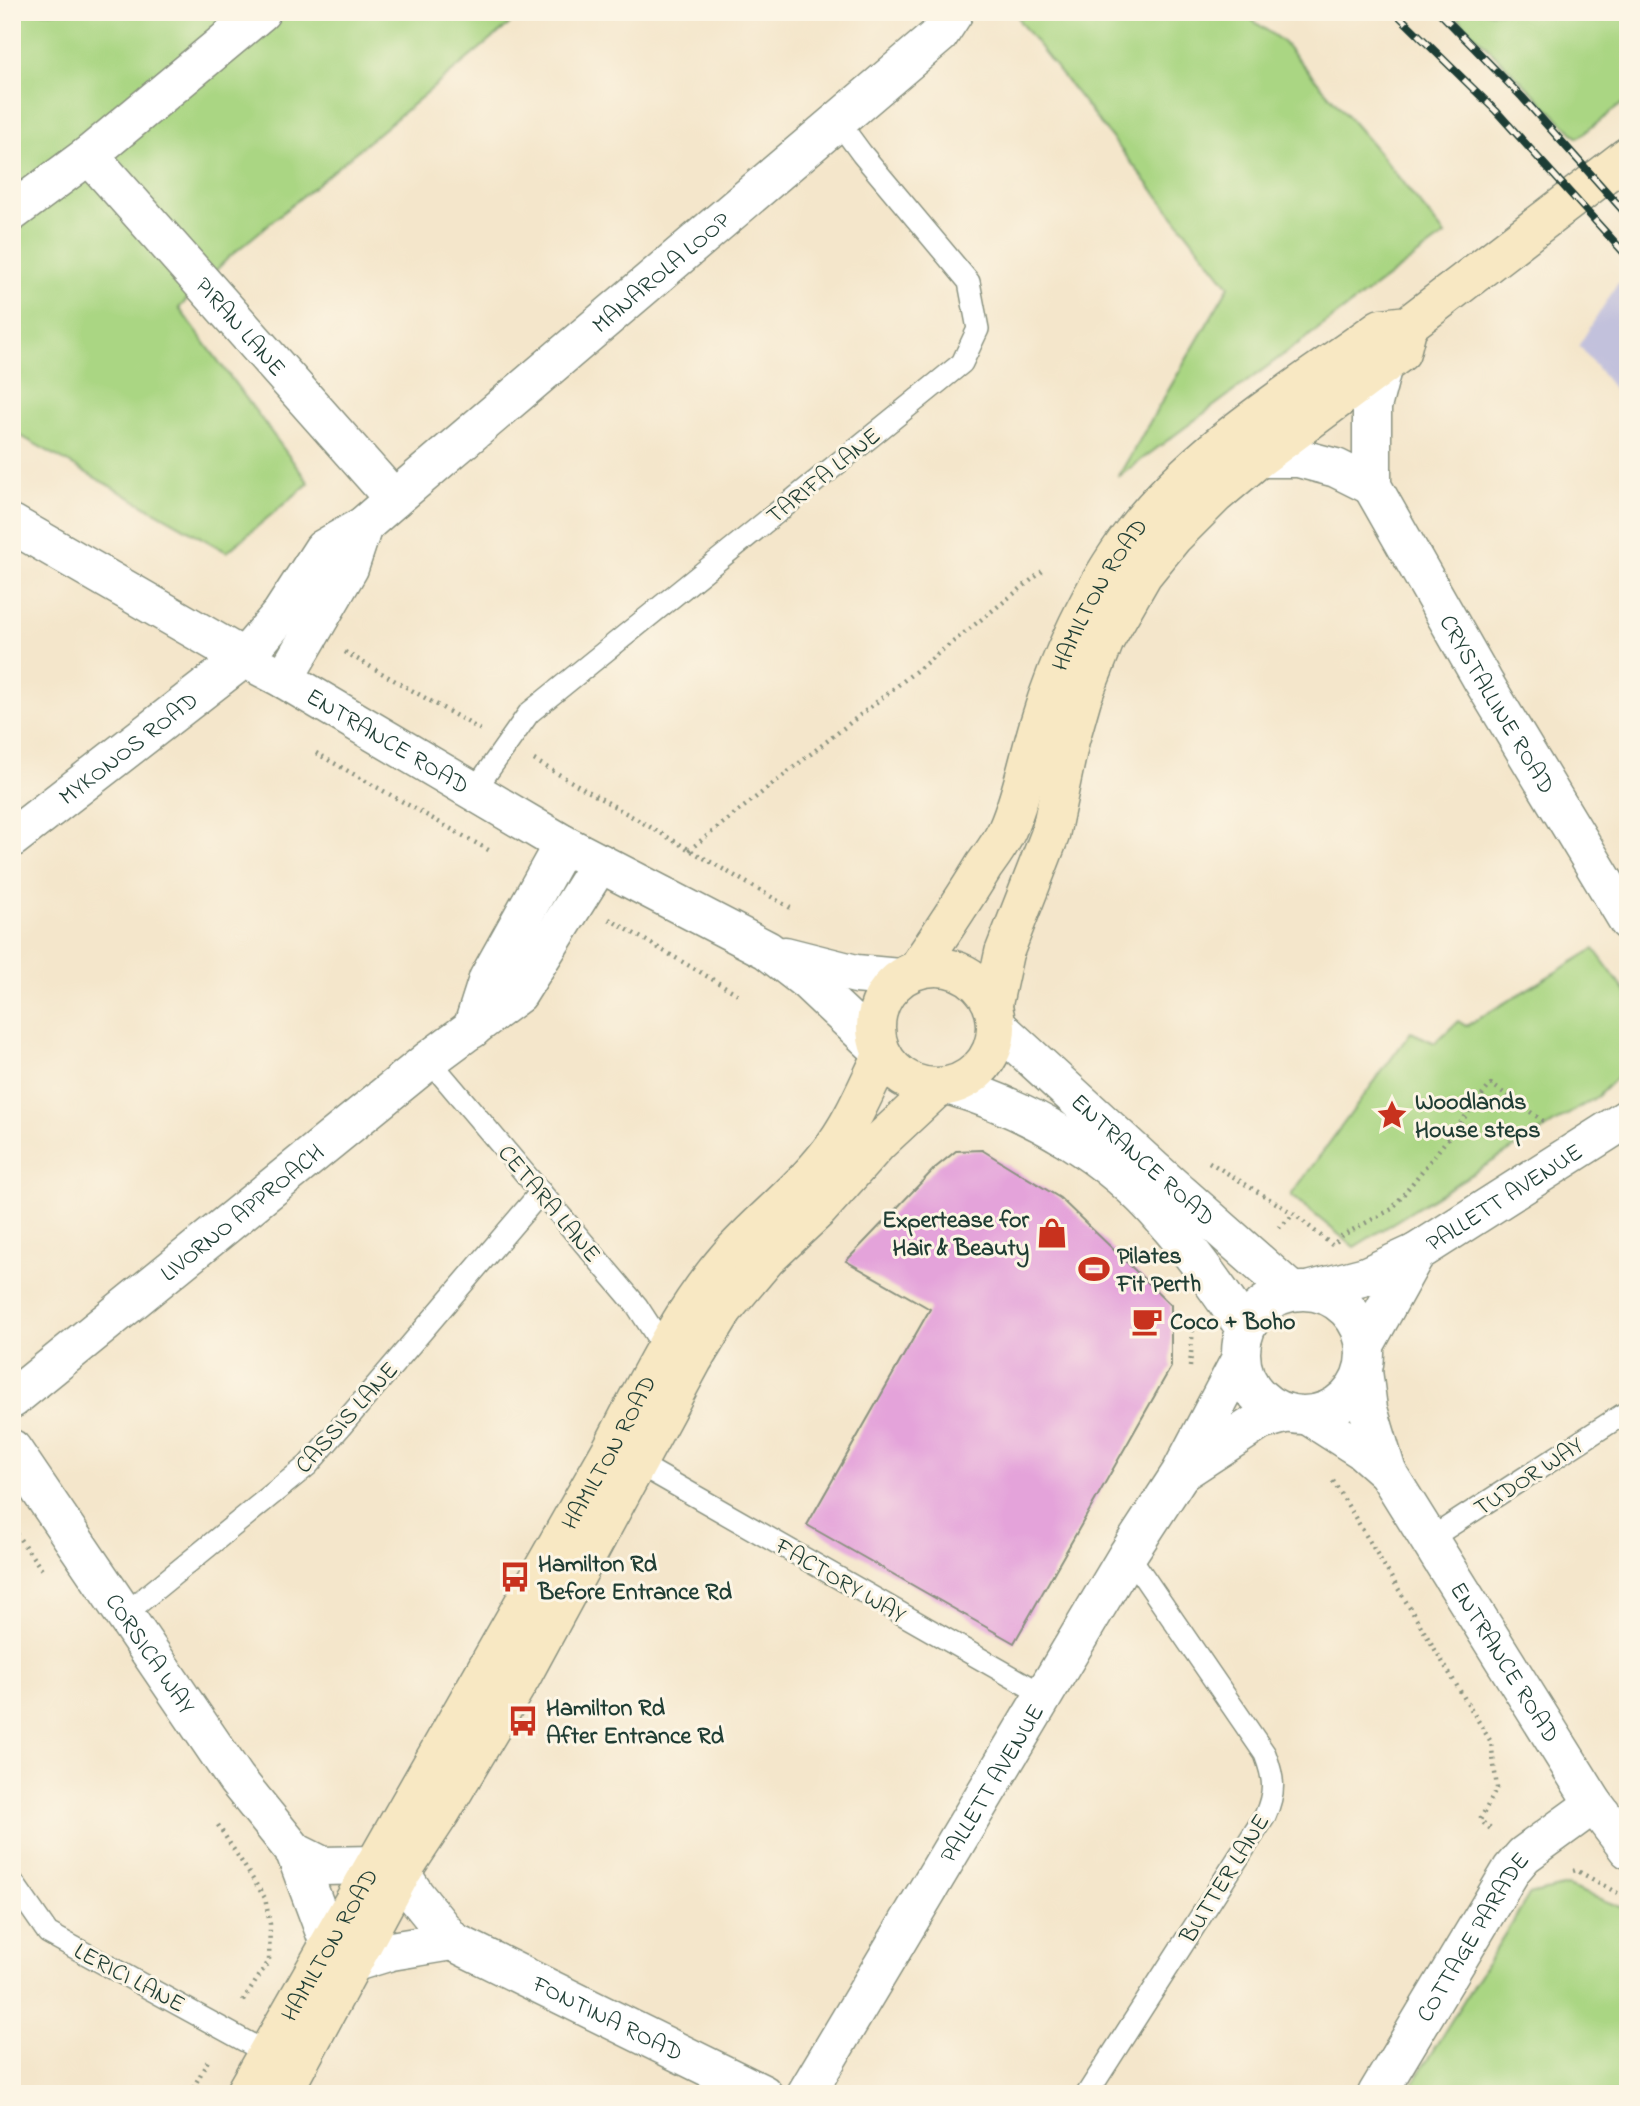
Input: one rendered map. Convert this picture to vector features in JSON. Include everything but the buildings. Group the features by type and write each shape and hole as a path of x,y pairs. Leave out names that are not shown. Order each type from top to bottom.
{"main road":[{"name":"HAMILTON ROAD","path":"908,973 1005,834 1025,782 1039,723 1054,679 1084,615 1131,535 1184,477 1228,439 1381,328 1408,325 1628,156"},
{"name":"HAMILTON ROAD","path":"995,1015 1004,953 1050,835 1070,740 1082,698 1105,640 1143,574 1173,537 1215,495 1259,458 1401,352 1408,325"},
{"path":"935,965 953,968 976,982 995,1015 995,1042 989,1057 966,1080 944,1087 920,1085 905,1079 892,1069 881,1052 875,1030 877,1011 886,993 908,973 935,965"},
{"name":"HAMILTON ROAD","path":"282,2094 341,1954 665,1349 701,1293 730,1256 797,1189 834,1147 852,1120 881,1052"},
{"name":"HAMILTON ROAD","path":"388,1869 441,1812 522,1676 693,1360 731,1300 766,1259 819,1209 878,1143 944,1087"},
{"name":"HAMILTON ROAD","path":"244,2094 267,2053 341,1954"}],"street":[{"path":"12,212 89,155 261,12"},
{"name":"MANAROLA LOOP","path":"244,658 281,614 323,549 363,526 939,35 954,12"},
{"name":"PIRAN LANE","path":"89,155 394,499"},
{"name":"CRYSTALLINE ROAD","path":"1383,365 1372,407 1372,486 1483,681 1628,921"},
{"path":"1259,458 1298,458 1311,461 1336,468 1372,486"},
{"name":"ENTRANCE ROAD","path":"12,524 284,679 563,844 767,950 807,981 881,1052"},
{"path":"284,679 349,568 363,526"},
{"name":"MYKONOS ROAD","path":"12,838 244,658"},
{"path":"472,1029 488,979 563,844"},
{"name":"LIVORNO APPROACH","path":"12,1399 429,1060 518,995 600,863"},
{"name":"ENTRANCE ROAD","path":"767,950 856,974 908,973"},
{"name":"ENTRANCE ROAD","path":"995,1015 1153,1169 1301,1291"},
{"name":"ENTRANCE ROAD","path":"944,1087 987,1097 1039,1121 1098,1158 1164,1219 1243,1343"},
{"name":"PALLETT AVENUE","path":"1301,1291 1366,1276 1416,1252 1628,1118"},
{"name":"PALLETT AVENUE","path":"1364,1357 1416,1252"},
{"path":"1301,1291 1331,1296 1348,1308 1360,1324 1364,1357 1359,1382 1347,1398 1331,1410 1299,1414 1268,1405 1253,1390 1243,1370 1243,1343 1257,1310 1273,1297 1301,1291"},
{"name":"PALLETT AVENUE","path":"806,2094 1128,1554 1180,1474 1220,1398 1243,1343"},
{"name":"ENTRANCE ROAD","path":"1364,1357 1368,1409 1387,1472 1594,1804 1628,1849"},
{"name":"ENTRANCE ROAD","path":"1299,1414 1362,1450 1387,1472"},
{"name":"PALLETT AVENUE","path":"1180,1474 1260,1421 1299,1414"},
{"name":"CORSICA WAY","path":"12,1449 236,1779 295,1852 341,1954"},
{"name":"COTTAGE PARADE","path":"1377,2094 1512,1869 1524,1855 1594,1804"},
{"name":"CORSICA WAY","path":"295,1852 323,1866 388,1869"},
{"name":"FONTINA ROAD","path":"388,1869 415,1895 452,1941 763,2094"},
{"path":"341,1954 391,1951 452,1941"}],"lane":[{"name":"TARIFA LANE","path":"474,791 529,713 962,363 978,329 969,282 837,120"},
{"name":"CETARA LANE","path":"429,1060 637,1306 665,1349"},
{"name":"CASSIS LANE","path":"124,1615 308,1465 541,1192"},
{"name":"TUDOR WAY","path":"1429,1540 1628,1411"},
{"name":"FACTORY WAY","path":"639,1464 1044,1695"},
{"name":"BUTTER LANE","path":"1087,2094 1265,1816 1271,1801 1273,1776 1265,1754 1128,1554"},
{"name":"LERICI LANE","path":"12,1881 48,1933 267,2053"}],"path":[{"path":"689,850 1044,570"},
{"path":"311,632 794,910"},
{"path":"1332,1245 1341,1236 1392,1209 1491,1084 1550,1126"},
{"path":"1194,1319 1189,1373 1220,1398"},
{"path":"1331,1477 1491,1742 1497,1788 1480,1820 1524,1855 1536,1875 1576,1870 1628,1899"},
{"path":"190,2094 225,2029 268,1961 270,1924 265,1898 212,1816"}],"shaded area":[{"path":"1628,281 1628,407 1579,345 1618,283"}],"green space":[{"path":"12,12 524,12 228,258 179,308 309,483 227,552 12,431"},
{"path":"1017,12 1241,12 1283,42 1371,143 1445,235 1118,477 1229,286 1020,22"},
{"path":"1452,12 1628,12 1628,99 1578,138"},
{"path":"1594,949 1628,995 1628,1066 1598,1096 1354,1247 1291,1195 1411,1032 1435,1043 1458,1021 1466,1026"},
{"path":"1567,1886 1628,1910 1628,2094 1406,2094 1529,1895"}],"railway":[{"path":"1395,12 1496,111 1628,257"},
{"path":"1439,12 1522,97 1628,216"}],"place":[{"name":"Woodlands House steps","path":"1392,1115"},
{"name":"Expertease for Hair & Beauty","path":"1052,1233"},
{"name":"Pilates Fit Perth","path":"1094,1269"},
{"name":"Coco + Boho","path":"1147,1321"},
{"name":"Hamilton Rd Before Entrance Rd","path":"515,1577"},
{"name":"Hamilton Rd After Entrance Rd","path":"523,1721"}]}
